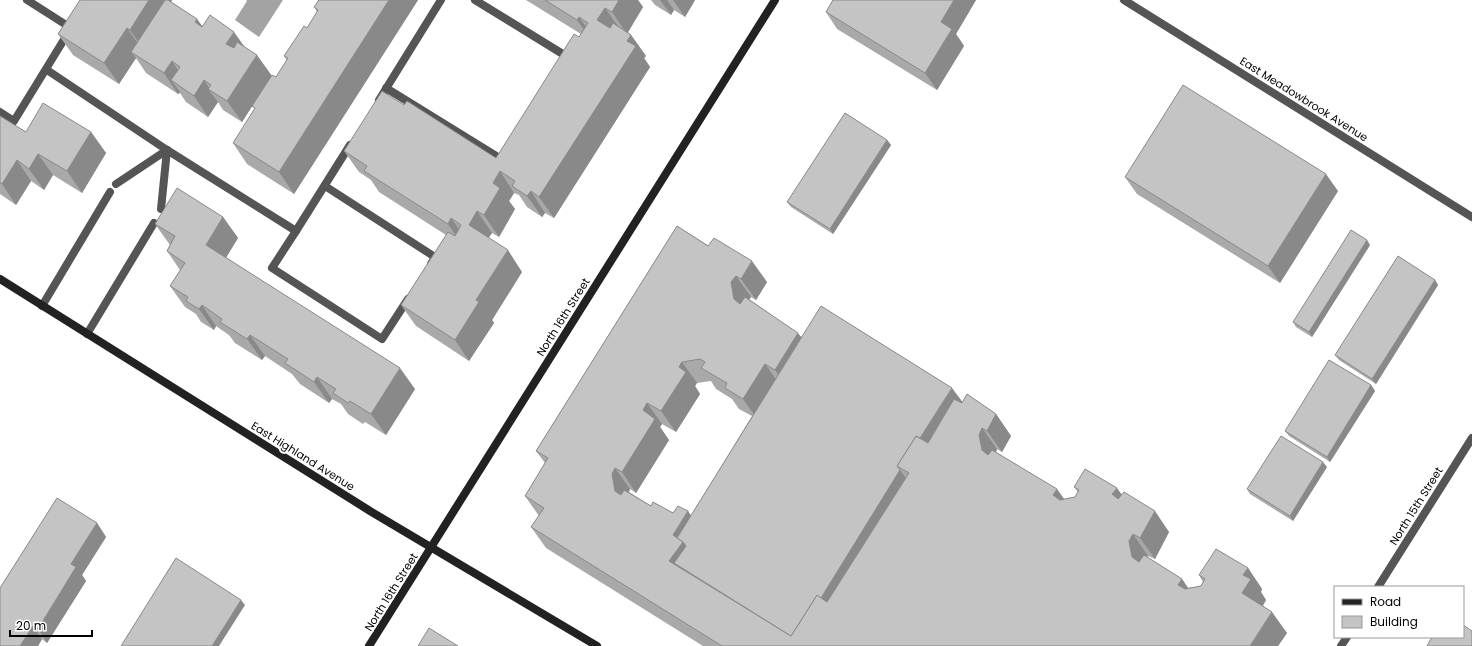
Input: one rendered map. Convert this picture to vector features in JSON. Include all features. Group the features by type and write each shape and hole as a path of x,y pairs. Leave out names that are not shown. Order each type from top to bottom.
{"main road":[{"name":"North 16th Street","path":"369,646 775,0"},
{"name":"East Highland Avenue","path":"0,279 431,548 597,646"}],"street":[{"path":"0,112 14,121 73,25 27,0"},
{"path":"374,107 441,0"},
{"path":"475,0 566,56 558,69"},
{"name":"East Meadowbrook Avenue","path":"1124,0 1472,217"},
{"path":"46,70 167,150 296,232"},
{"path":"386,88 501,159 510,146"},
{"path":"354,140 272,268 382,339 410,295"},
{"path":"116,184 167,150"},
{"path":"161,209 167,150"},
{"path":"325,186 435,257 427,270"},
{"path":"42,306 110,192"},
{"path":"87,334 154,222"},
{"name":"North 15th Street","path":"1379,586 1472,438"}],"shaded area":[{"path":"246,0 283,0 259,37 235,20 247,1"}],"building":[{"path":"80,0 149,0 130,30 127,28 104,63 58,34"},
{"path":"165,0 168,0 197,19 195,22 202,27 210,15 234,32 226,44 234,48 237,42 257,55 227,101 208,89 211,85 204,80 194,96 171,80 180,67 172,61 164,73 131,52"},
{"path":"319,0 389,0 279,172 233,143 255,108 252,106 272,75 276,77 288,58 284,56 304,26 307,28 318,10 314,7"},
{"path":"545,0 619,0 612,12 605,8 597,20 610,28 613,23 631,35 627,41 636,46 539,197 531,191 527,196 512,186 515,181 500,171 493,183 500,188 484,215 477,211 469,225 508,250 476,300 479,302 455,340 401,305 448,232 455,236 461,225 451,218 448,224 364,171 367,166 344,151 382,91 404,105 407,101 496,158 574,34 579,37 588,23 579,17 577,20"},
{"path":"833,0 954,0 941,22 952,29 925,73 826,12"},
{"path":"1183,85 1326,174 1268,266 1125,177"},
{"path":"43,103 91,132 67,171 38,154 29,169 17,160 2,184 0,182 0,116 26,132"},
{"path":"845,113 887,140 830,229 787,202"},
{"path":"177,188 223,217 206,245 400,368 371,414 350,401 348,403 333,393 336,389 317,377 314,382 285,363 288,359 250,335 247,339 220,322 222,319 202,305 199,309 186,301 188,297 170,286 185,263 167,251 175,236 155,224"},
{"path":"677,226 708,246 714,238 752,261 741,279 736,276 731,282 734,299 740,304 745,297 798,333 775,370 765,364 743,399 725,388 727,383 701,368 705,362 700,359 682,362 679,367 686,372 661,411 647,403 643,410 655,419 622,472 615,468 612,474 615,491 621,495 624,490 651,506 653,502 673,513 678,506 688,511 673,535 683,542 669,561 791,636 817,595 827,602 909,473 897,466 916,436 928,443 954,399 962,403 967,394 996,414 987,431 982,428 979,435 982,450 988,455 992,450 1057,489 1053,495 1060,500 1075,497 1079,490 1074,487 1085,469 1117,488 1112,494 1118,499 1124,492 1155,511 1140,538 1133,534 1129,541 1132,557 1139,562 1144,555 1182,579 1178,585 1185,589 1201,586 1205,579 1199,575 1216,549 1248,568 1243,575 1251,579 1242,593 1272,612 1250,646 722,646 531,527 544,508 525,496 548,458 536,451"},
{"path":"1351,230 1367,240 1309,332 1293,322"},
{"path":"1398,256 1435,280 1372,379 1335,355"},
{"path":"821,306 952,388 920,438 916,436 897,466 900,470 821,598 817,595 791,636 674,563 686,546 677,538"},
{"path":"1329,360 1371,385 1327,457 1285,431"},
{"path":"1281,436 1323,462 1290,516 1247,489"},
{"path":"57,498 97,523 71,564 76,567 38,629 33,626 20,646 0,646 0,588"},
{"path":"176,558 241,600 212,646 121,646"},
{"path":"1464,626 1472,631 1472,646 1427,646 1431,638 1464,638"},
{"path":"429,628 458,646 418,646"}]}
